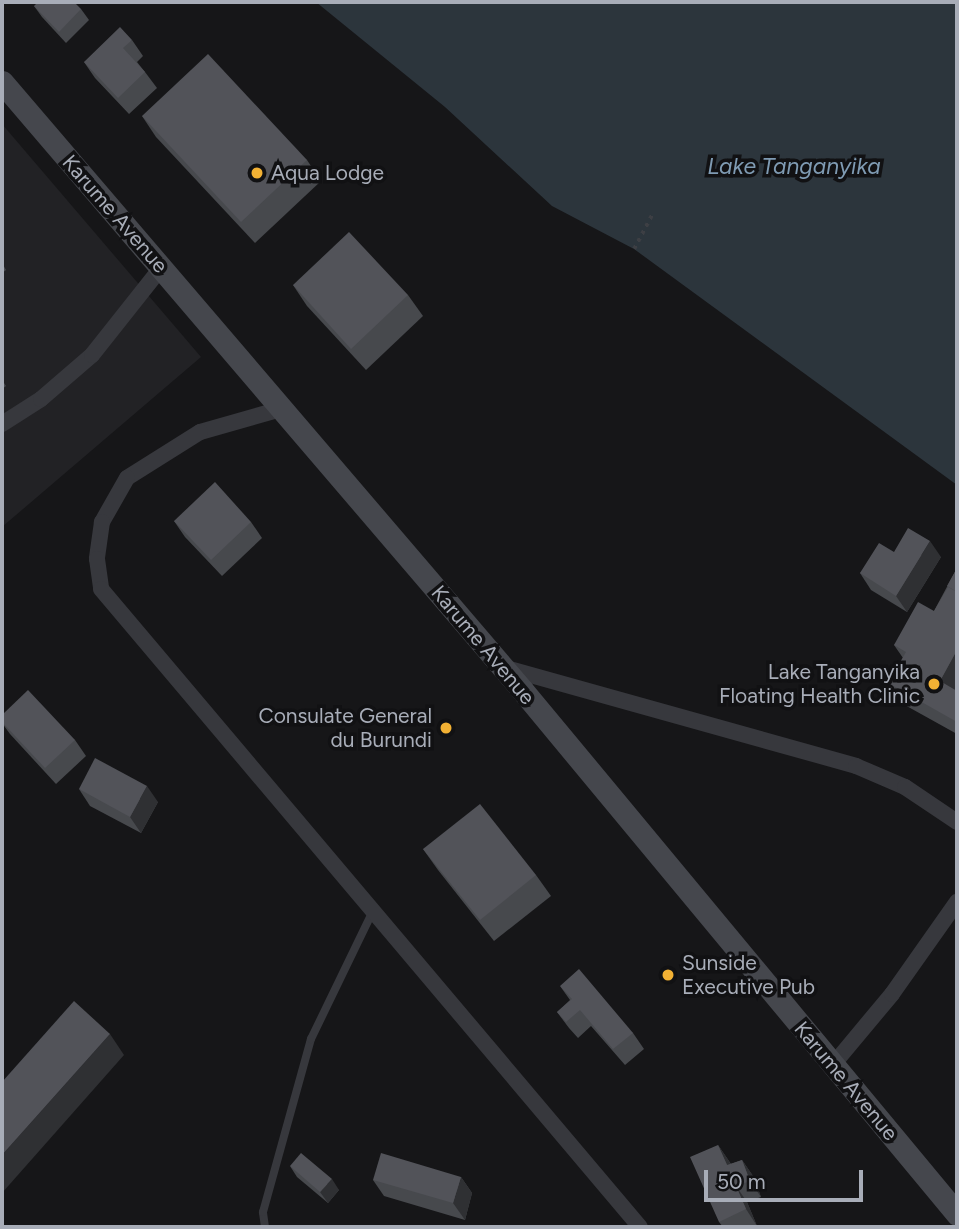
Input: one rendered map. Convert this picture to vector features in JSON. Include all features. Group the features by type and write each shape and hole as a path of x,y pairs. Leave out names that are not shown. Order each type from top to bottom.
{"street":[{"name":"Karume Avenue","path":"2,82 502,667 957,1214"},
{"path":"2,425 41,399 92,355 161,268"},
{"path":"282,409 200,432 127,478 102,522 97,559 101,589 144,646 373,911 640,1227"},
{"path":"502,667 856,766 905,787 957,822"},
{"path":"832,1066 892,994 957,902"}],"lane":[{"path":"265,1227 263,1212 311,1039 373,911"}],"path":[{"path":"634,249 653,213"}],"shaded area":[{"path":"2,124 201,357 2,527"}],"water":[{"name":"Lake Tanganyika","path":"316,2 957,2 957,485 634,249 552,206 445,107"}],"building":[{"path":"38,2 74,2 81,9 59,32 34,6"},
{"path":"120,27 132,40 123,48 145,72 118,98 84,62"},
{"path":"208,54 307,160 241,222 142,116"},
{"path":"349,232 408,295 351,349 293,285"},
{"path":"215,482 251,522 211,560 174,521"},
{"path":"908,528 930,541 896,596 860,573 879,543 894,552"},
{"path":"957,568 957,592 947,586"},
{"path":"948,587 957,592 957,650 940,681 957,691 957,722 888,683 906,652 894,645 918,602 934,611"},
{"path":"28,690 75,740 45,768 2,722 2,715"},
{"path":"95,758 147,786 130,817 79,789"},
{"path":"480,804 536,875 480,920 423,849"},
{"path":"579,969 633,1033 613,1049 580,1010 566,1022 557,1012 572,999 560,986"},
{"path":"74,1001 110,1034 2,1155 2,1082"},
{"path":"718,1145 727,1165 742,1160 750,1181 736,1186 746,1209 719,1222 690,1157"},
{"path":"301,1153 332,1179 320,1192 290,1166"},
{"path":"381,1153 461,1177 453,1203 373,1180"}],"place":[{"name":"Aqua Lodge","path":"257,173"},
{"name":"Lake Tanganyika Floating Health Clinic","path":"934,684"},
{"name":"Consulate General du Burundi","path":"446,728"},
{"name":"Sunside Executive Pub","path":"668,975"}]}
